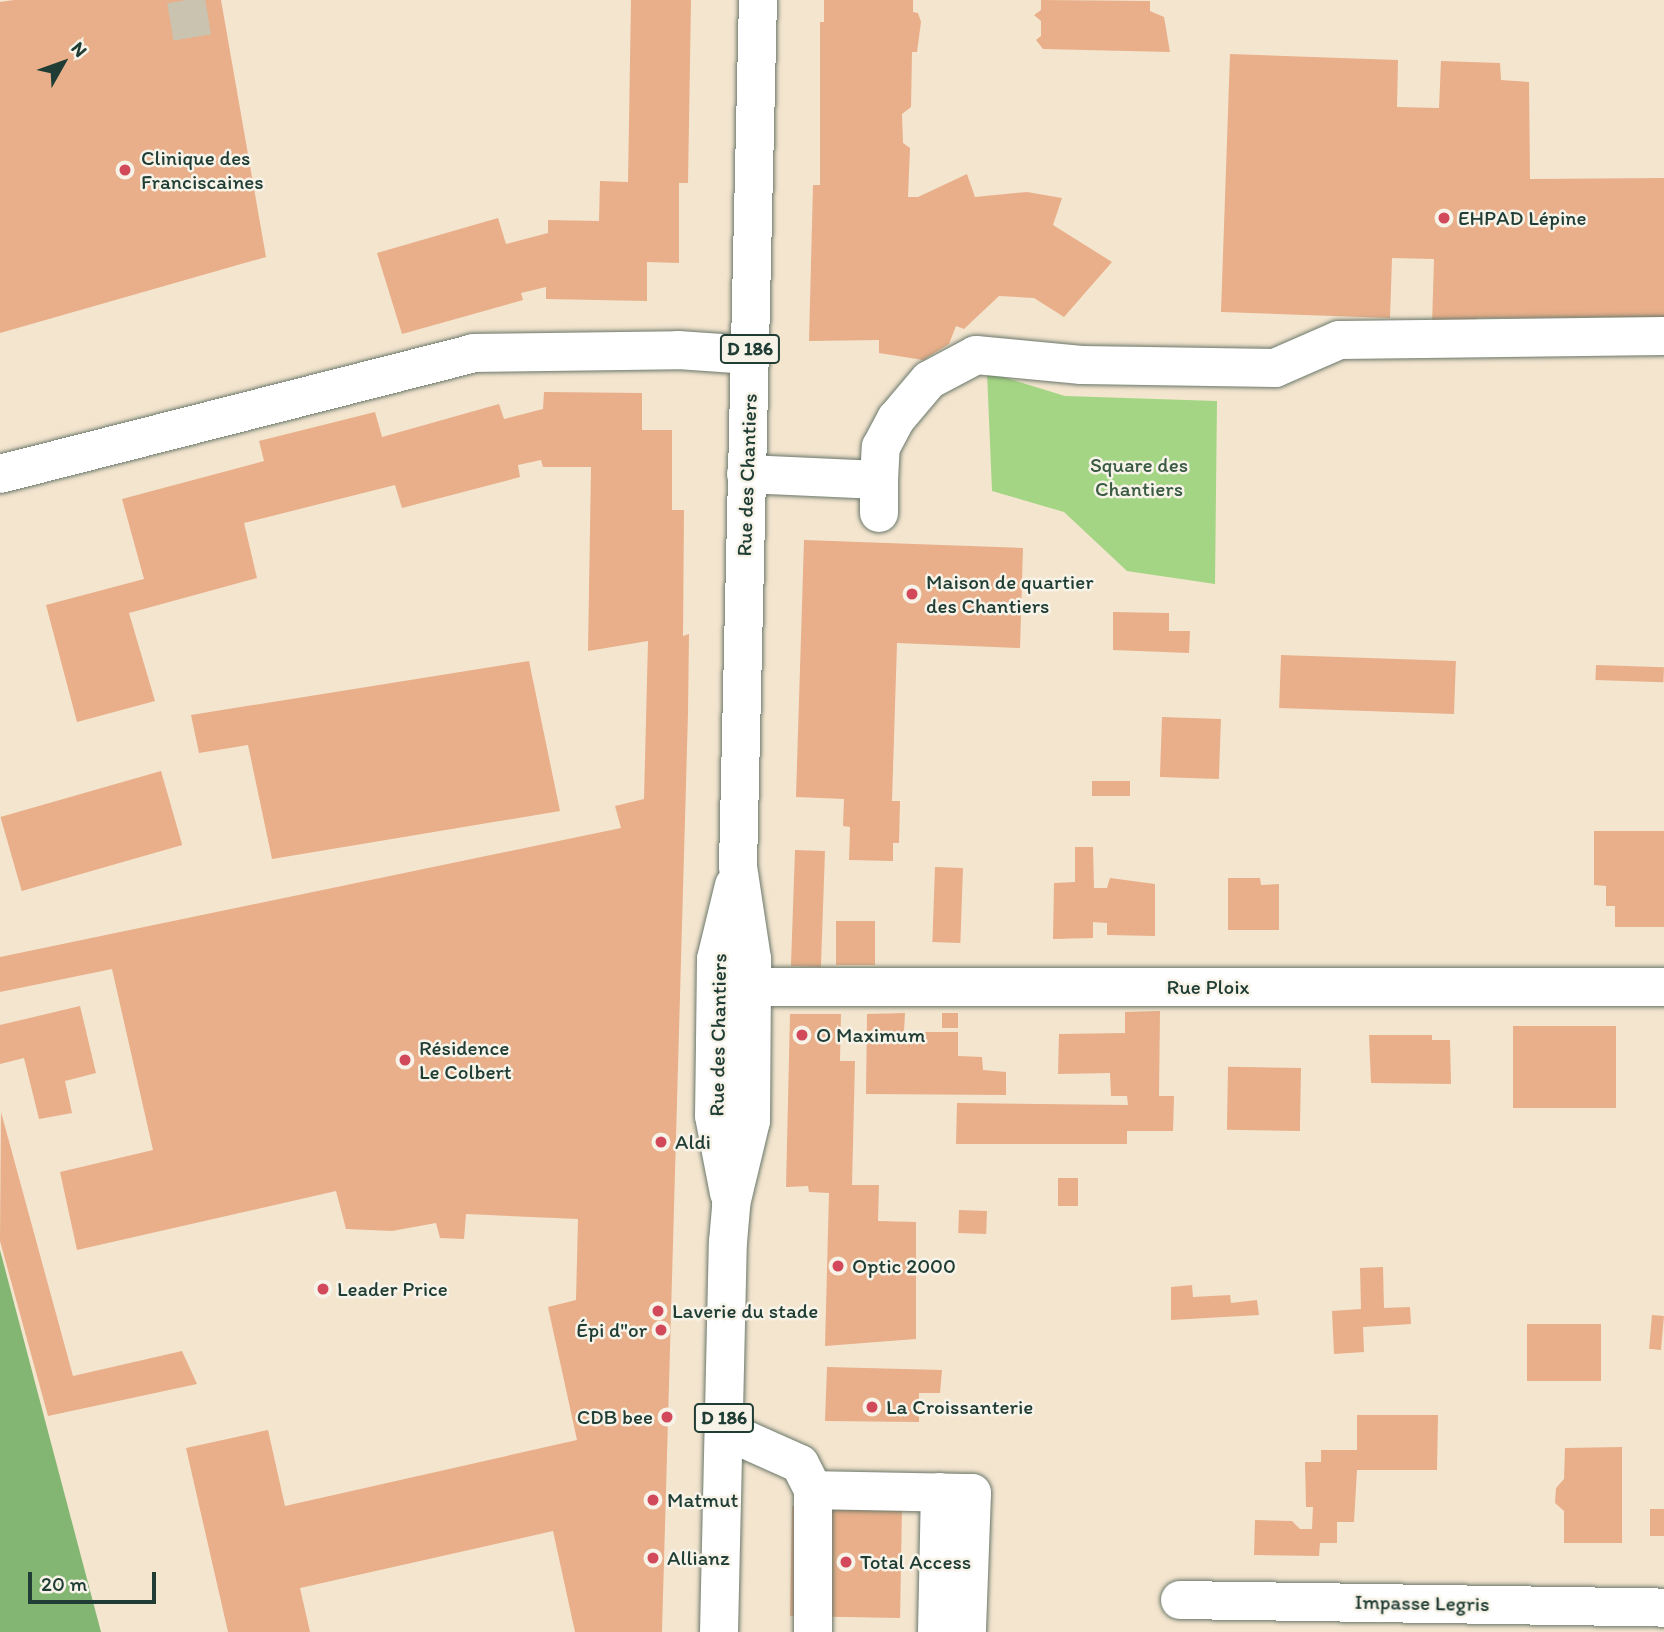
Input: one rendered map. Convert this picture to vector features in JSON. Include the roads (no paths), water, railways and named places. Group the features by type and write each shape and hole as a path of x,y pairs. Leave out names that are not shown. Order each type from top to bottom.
{"main road":[{"name":"Rue des Chantiers","path":"719,1632 731,1204 751,1121 752,959 738,866 758,0"},
{"path":"746,474 879,496 881,447 896,419 929,380 976,355 1082,365 1275,368 1339,340 1664,336"},
{"path":"0,474 473,353 678,350 750,355"},
{"name":"Rue des Chantiers","path":"731,1204 713,1116 716,959 738,866"},
{"name":"Rue Ploix","path":"752,988 1664,987"},
{"path":"724,1430 800,1464 813,1490 813,1632"},
{"path":"813,1490 972,1493 967,1632"},
{"path":"937,1632 940,1492"},
{"name":"Impasse Legris","path":"1180,1600 1664,1608"}],"tunnel":[{"path":"186,0 194,48"}],"place":[{"name":"Clinique des Franciscaines","path":"125,170"},
{"name":"EHPAD Lépine","path":"1444,218"},
{"name":"Maison de quartier des Chantiers","path":"912,594"},
{"name":"O Maximum","path":"802,1035"},
{"name":"Résidence Le Colbert","path":"405,1060"},
{"name":"Aldi","path":"661,1142"},
{"name":"Optic 2000","path":"838,1266"},
{"name":"Leader Price","path":"323,1289"},
{"name":"Laverie du stade","path":"658,1311"},
{"name":"Épi d\"or","path":"661,1330"},
{"name":"La Croissanterie","path":"872,1407"},
{"name":"CDB bee","path":"667,1417"},
{"name":"Matmut","path":"653,1500"},
{"name":"Allianz","path":"653,1558"},
{"name":"Total Access","path":"846,1562"}],"park label":[{"name":"Square des Chantiers","path":"1139,477"}]}
